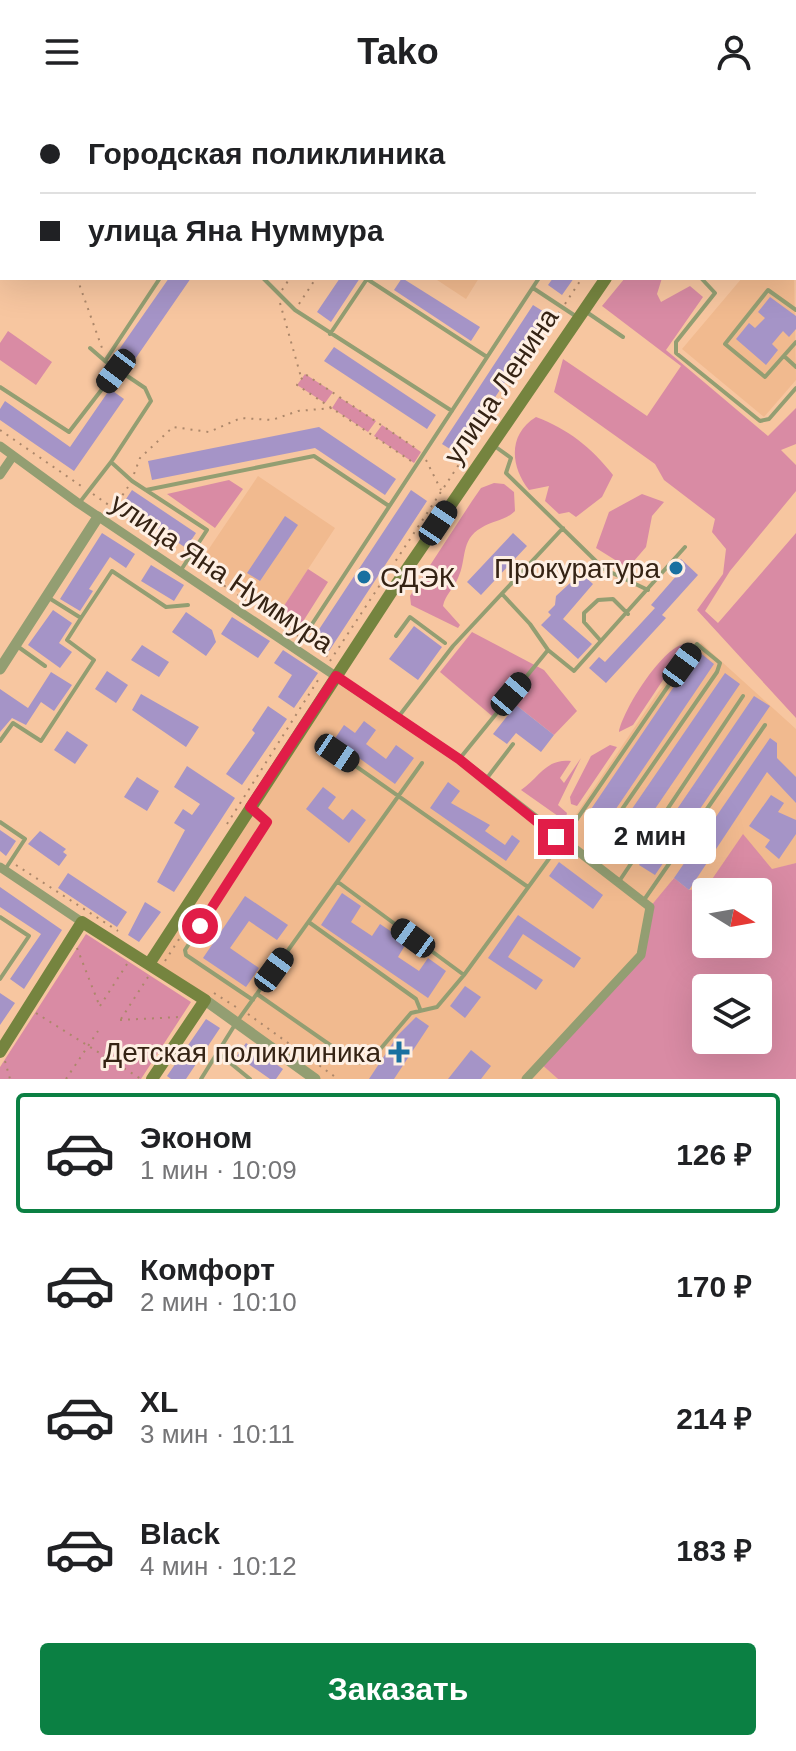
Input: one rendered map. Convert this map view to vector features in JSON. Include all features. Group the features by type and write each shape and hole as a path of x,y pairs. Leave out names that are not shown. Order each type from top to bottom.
{"main road":[{"name":"улица Ленина","path":"149,970 333,668 605,280"},
{"path":"2,1056 82,922 149,970 205,1000 152,1078"}],"street":[{"name":"улица Яна Нуммура","path":"0,446 180,572 296,649 333,668 398,718 459,759 562,841 620,880 647,904"},
{"path":"0,475 13,456"},
{"path":"0,669 101,519"},
{"path":"2,868 82,922"},
{"path":"526,1079 641,955 647,904"},
{"path":"205,1000 315,1079"}],"lane":[{"path":"103,359 159,280"},
{"path":"265,280 295,310 452,411"},
{"path":"330,334 366,280"},
{"path":"369,280 487,357"},
{"path":"296,649 538,280"},
{"path":"703,280 715,293 676,342 676,353 760,421 769,419 796,388"},
{"path":"533,288 623,337"},
{"path":"796,310 768,290 725,342 726,347 763,377 796,342"},
{"path":"78,503 90,492 151,401 145,388 116,371 90,348"},
{"path":"784,356 796,367"},
{"path":"1,390 69,432 116,371"},
{"path":"491,444 511,458 506,473 604,569 648,590"},
{"path":"146,490 314,456 389,506"},
{"path":"111,462 132,481 207,530 180,572"},
{"path":"398,718 453,646 563,528"},
{"path":"503,595 530,624 548,650 574,671 685,547"},
{"path":"0,741 13,723 41,741 94,660 67,640 112,571 166,607 188,605"},
{"path":"47,597 81,618"},
{"path":"600,640 584,622 584,613 598,600 613,599 628,614"},
{"path":"396,636 410,617 445,643"},
{"path":"257,994 356,1063 371,1060 411,1013 437,1007 464,975 562,841 697,644 701,646 720,663 717,672 588,859"},
{"path":"15,645 45,666"},
{"path":"459,759 548,650"},
{"path":"620,880 743,696"},
{"path":"647,904 765,725"},
{"path":"485,780 513,744"},
{"path":"337,753 528,887"},
{"path":"201,1079 236,1023 422,763"},
{"path":"250,807 267,822 185,950 186,955 253,1000"},
{"path":"0,822 25,839 2,868"},
{"path":"338,882 464,975"},
{"path":"0,917 29,936 0,979"},
{"path":"309,923 416,999 420,1009"},
{"path":"218,1053 250,1079"}],"path":[{"path":"78,280 102,348 103,359"},
{"path":"289,280 278,296 301,379"},
{"path":"295,310 315,280"},
{"path":"221,833 333,668 441,492 581,280"},
{"path":"417,464 297,385 301,379 305,374 423,454 441,492"},
{"path":"101,519 132,481 140,458 173,427 209,432 241,418 272,420 298,411 332,408"},
{"path":"0,430 302,639 333,668"},
{"path":"77,947 100,1007 129,962"},
{"path":"149,970 120,1020 181,1017"},
{"path":"35,1012 88,1046 152,1078"},
{"path":"66,1079 98,1031"},
{"path":"2,1056 10,1079"}],"shaded area":[{"path":"437,280 478,280 466,299"},
{"path":"623,280 661,280 657,294 661,302 690,286 703,297 666,350 768,436 796,408 796,444 781,450 796,465 796,491 730,571 705,611 718,623 796,533 796,718 697,610 723,574 726,549 712,532 715,519 664,480 655,464 554,392 563,359 647,416 681,366 602,306"},
{"path":"740,280 794,280 796,380 764,417 682,349"},
{"path":"8,331 52,362 36,385 0,360 0,343"},
{"path":"305,374 333,392 325,403 297,385"},
{"path":"339,397 376,421 368,432 332,408"},
{"path":"536,417 578,440 613,475 602,497 576,517 569,512 559,514 545,501 549,486 529,490 518,471 516,441 520,432"},
{"path":"382,425 421,452 414,463 374,436"},
{"path":"258,476 335,528 276,618 198,565"},
{"path":"229,480 243,489 215,528 167,494"},
{"path":"494,483 504,484 514,492 515,511 481,528 467,544 461,571 443,606 460,625 458,628 411,605 410,596 481,488"},
{"path":"642,494 664,502 652,516 646,547 628,568 596,548 609,512"},
{"path":"308,569 328,582 297,631 276,618"},
{"path":"472,632 544,670 577,711 554,735 516,705 492,716 440,672"},
{"path":"701,643 796,729 796,863 742,878 692,878 692,890 673,878 641,955 540,1063 558,1079 315,1079 149,964 336,676 459,759 556,836 573,819 659,691"},
{"path":"684,644 690,647 669,671 633,725 619,732 628,710 654,668 675,648"},
{"path":"610,745 617,747 577,806 571,804 570,797 591,756"},
{"path":"581,758 558,805 567,813 565,821 521,790 549,766 571,761 560,778 564,783"},
{"path":"743,834 772,869 796,863 796,1079 558,1079 540,1063 641,955 650,907 674,878 692,890 692,958 772,958 772,878 713,878"},
{"path":"86,934 191,1002 141,1079 0,1079 0,1067"}],"building":[{"path":"168,280 190,280 131,365 116,354"},
{"path":"339,280 359,280 331,322 317,312"},
{"path":"401,280 405,280 480,327 471,341 394,290"},
{"path":"552,280 573,280 562,295 548,285"},
{"path":"770,297 796,316 796,329 789,337 783,331 772,344 778,350 766,365 736,339 749,323 755,328 765,318 758,312"},
{"path":"533,305 549,315 458,454 442,444"},
{"path":"334,347 436,415 427,429 324,361"},
{"path":"110,389 124,399 74,471 0,420 0,409 5,401 70,447"},
{"path":"319,427 396,479 385,495 315,448 152,480 148,461"},
{"path":"132,490 196,533 186,548 122,505"},
{"path":"411,490 427,501 329,651 312,640"},
{"path":"285,516 298,525 260,581 247,573"},
{"path":"102,533 135,554 126,568 110,557 89,589 93,591 80,611 60,599"},
{"path":"513,533 527,546 481,595 467,582"},
{"path":"681,559 698,575 662,615 666,618 606,683 589,668 599,657 605,662 655,608 651,605 678,574 672,569"},
{"path":"151,565 184,585 174,601 141,581"},
{"path":"581,573 593,584 563,619 592,644 578,659 541,625 551,615 548,612 555,605 556,596"},
{"path":"53,610 72,623 59,643 72,652 60,668 28,645"},
{"path":"186,612 212,630 216,642 206,656 172,632"},
{"path":"232,617 270,641 258,658 221,634"},
{"path":"414,626 442,647 418,680 389,659"},
{"path":"142,645 169,662 159,677 131,660"},
{"path":"283,650 318,673 294,708 278,697 292,675 274,663"},
{"path":"698,651 714,664 601,831 585,818"},
{"path":"107,671 128,685 116,703 95,689"},
{"path":"51,672 72,685 54,711 41,702 26,725 12,718 0,732 0,689 28,708"},
{"path":"725,673 740,684 625,853 610,841"},
{"path":"141,694 199,727 186,747 132,710"},
{"path":"754,696 770,706 655,875 639,865"},
{"path":"516,705 554,735 541,752 516,733 507,744 493,734"},
{"path":"268,706 287,719 242,785 226,774 255,733 252,730"},
{"path":"364,721 376,730 366,744 386,759 396,745 414,758 395,784 334,740 344,725 355,733"},
{"path":"67,731 88,745 75,764 54,750"},
{"path":"770,738 777,743 777,758 796,777 796,803 767,772 697,878 692,878 689,890 674,878"},
{"path":"187,766 235,798 174,892 157,882 185,830 174,823 183,809 192,815 200,804 174,787"},
{"path":"137,777 159,791 147,811 124,797"},
{"path":"448,782 460,791 451,803 490,825 485,831 505,845 512,835 520,841 506,861 430,808"},
{"path":"323,787 336,797 328,808 343,820 352,809 366,820 349,843 306,809"},
{"path":"771,795 784,803 778,812 796,820 796,834 779,859 765,847 770,840 749,826"},
{"path":"0,830 16,841 6,856 0,851"},
{"path":"40,831 66,849 63,852 67,855 59,866 28,844"},
{"path":"559,862 603,895 593,909 549,876"},
{"path":"68,873 127,912 117,927 58,888"},
{"path":"0,887 62,930 24,989 10,979 41,934 0,907"},
{"path":"342,893 361,906 351,922 372,936 380,924 407,942 398,957 419,971 428,958 446,971 428,998 321,925"},
{"path":"245,896 288,925 277,940 249,921 230,948 259,968 246,987 203,958"},
{"path":"145,902 161,912 139,942 128,935"},
{"path":"518,915 581,958 574,968 523,934 508,957 543,980 536,990 488,958"},
{"path":"465,986 481,997 465,1018 450,1006"},
{"path":"0,993 15,1003 0,1025"},
{"name":"Детская поликлиника","path":"416,1017 429,1026 394,1079 369,1079 398,1035"},
{"path":"206,1019 220,1028 186,1079 171,1079 167,1076"},
{"path":"246,1043 283,1069 276,1079 270,1079 237,1056"},
{"path":"471,1050 491,1066 481,1079 448,1079"}],"place":[{"name":"Прокуратура","path":"676,568"},
{"name":"СДЭК","path":"364,577"},
{"name":"Детская поликлиника","path":"399,1052"}],"route":[{"path":"200,926 267,822 250,807 336,676 459,759 556,837"}]}
